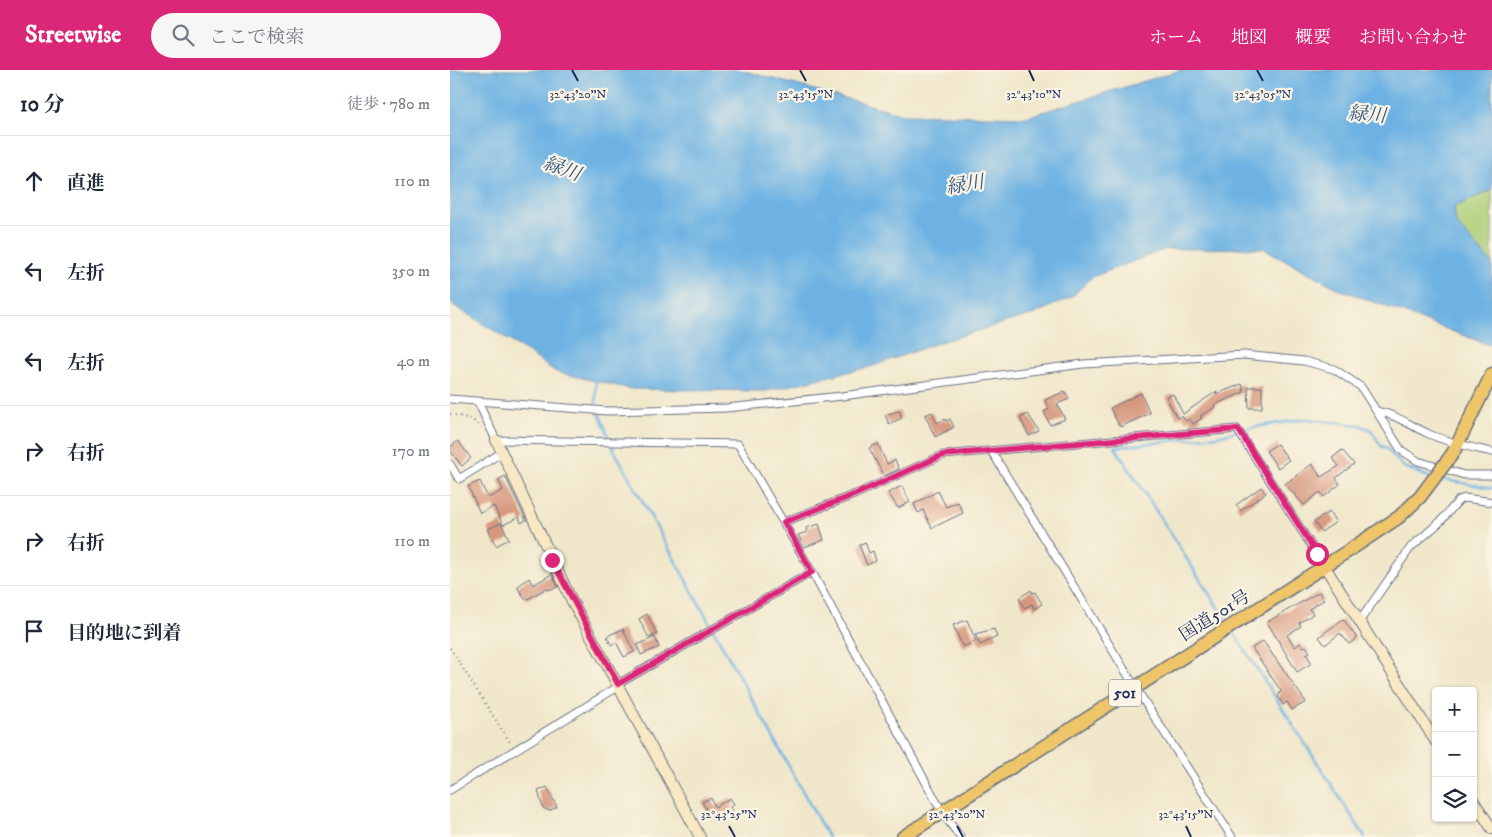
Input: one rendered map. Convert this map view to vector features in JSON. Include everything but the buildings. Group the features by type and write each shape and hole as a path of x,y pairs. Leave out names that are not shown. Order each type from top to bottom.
{"highway":[{"name":"国道501号","path":"903,837 1325,567 1406,511 1425,491 1457,444 1492,374"}],"street":[{"path":"450,399 607,411 726,408 842,396 1083,364 1244,356 1304,361 1334,369 1361,387 1401,450 1418,461 1464,475 1492,475"},
{"path":"478,402 572,601 700,837"},
{"path":"1376,411 1393,414 1427,434 1457,444 1492,452"},
{"path":"784,522 856,494 943,455 1238,429 1432,736"},
{"path":"496,440 738,444 812,572 942,812 960,837"},
{"path":"992,452 1135,687 1232,837"},
{"path":"450,464 459,479 501,453"},
{"path":"1359,622 1410,547 1440,522 1459,500 1465,498 1492,502"},
{"path":"450,790 616,688 618,684 812,572"},
{"path":"1477,806 1492,829"}],"path":[{"path":"450,414 472,419 496,440"},
{"path":"450,648 515,750"}],"green space":[{"path":"1492,190 1492,264 1456,223 1454,207"}],"water":[{"name":"緑川","path":"450,70 741,70 903,114 1026,117 1181,70 1492,70 1492,190 1454,207 1456,223 1492,264 1492,346 1339,289 1263,248 1166,249 1092,277 1072,297 1034,314 940,342 873,366 766,391 631,389 556,372 450,303"}],"waterway":[{"path":"596,380 596,405 614,450 828,837"},
{"path":"1228,623 1115,447 1217,436 1249,428 1305,419 1360,425 1371,430 1382,447 1385,447 1404,467 1429,477"},
{"path":"1439,479 1492,488"},
{"path":"1232,630 1365,837"}],"route":[{"path":"552,560 572,601 618,684 812,572 784,522 856,494 943,455 1238,429 1317,554"}]}
